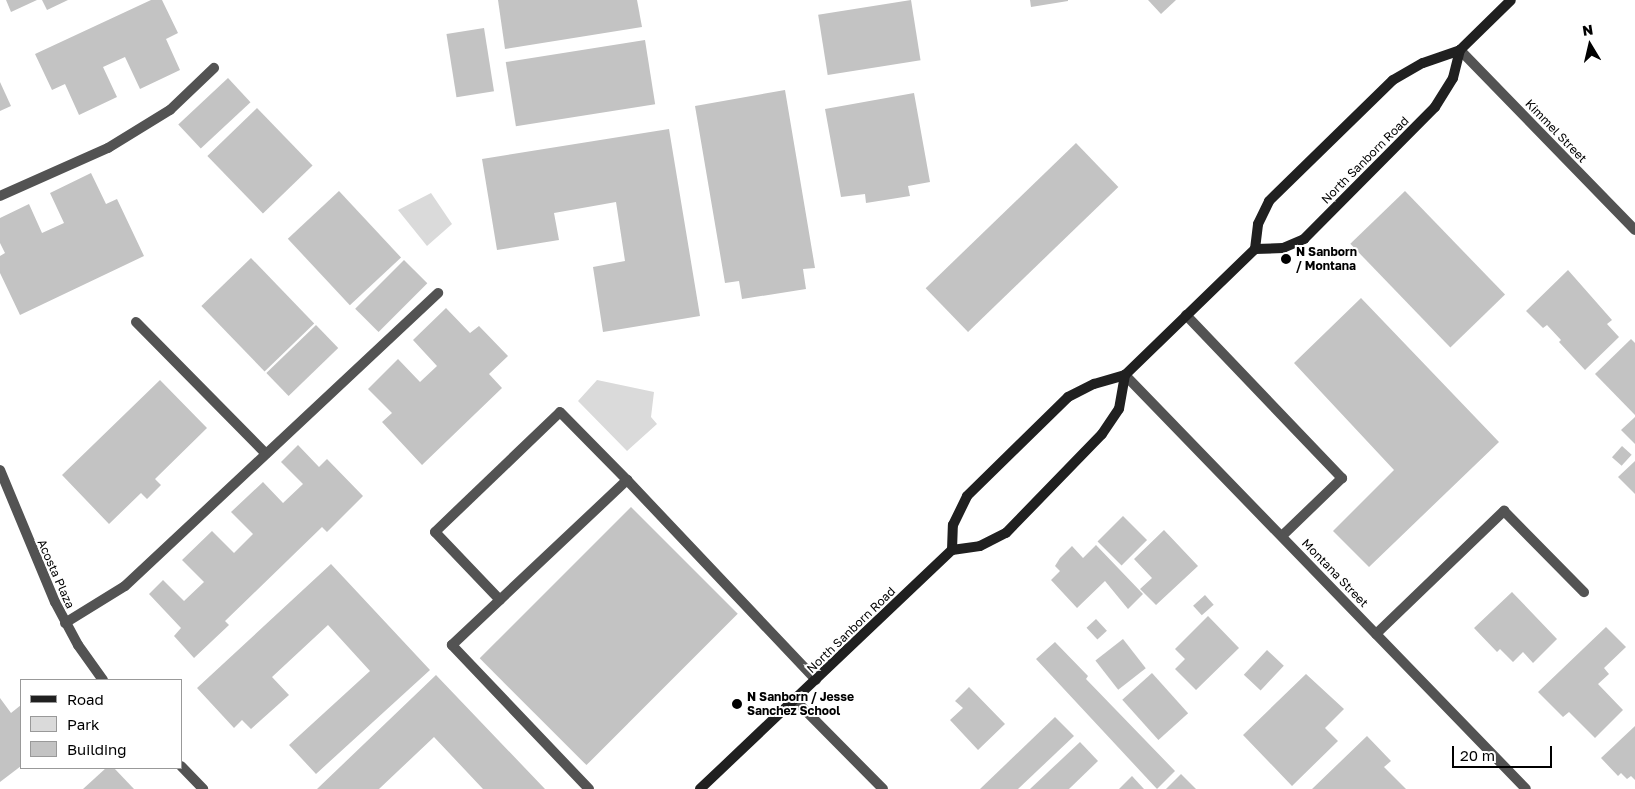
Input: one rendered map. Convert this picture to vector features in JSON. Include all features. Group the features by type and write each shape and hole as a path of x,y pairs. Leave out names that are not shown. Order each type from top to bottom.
{"main road":[{"path":"1125,375 1119,409 1102,434 1006,533 980,546 952,550 953,525 967,496 1068,397 1094,384 1125,375 1255,249 1258,224 1269,201 1386,87 1423,63 1460,50 1511,0"},
{"name":"North Sanborn Road","path":"1255,249 1283,248 1304,239 1435,107 1453,78 1460,50"},
{"name":"North Sanborn Road","path":"700,789 952,550"}],"street":[{"name":"Kimmel Street","path":"1460,50 1635,230"},
{"path":"0,196 108,148 170,110 214,68"},
{"path":"65,623 125,586 438,293"},
{"path":"1186,316 1342,478 1282,536"},
{"path":"136,322 266,454"},
{"name":"Montana Street","path":"1125,375 1526,789"},
{"path":"500,600 435,532 560,412 816,680"},
{"name":"Acosta Plaza","path":"0,470 41,574 65,623 102,679"},
{"path":"589,789 452,645 627,480"},
{"path":"1376,634 1504,511 1584,592"},
{"path":"795,700 883,789"},
{"path":"182,767 202,789"}],"green space":[{"path":"431,193 452,224 427,246 398,210"},
{"path":"597,380 654,392 651,417 657,424 627,451 578,401"}],"building":[{"path":"6,0 37,0 11,12"},
{"path":"42,0 68,0 47,10"},
{"path":"151,0 162,0 178,33 166,39 180,70 140,89 125,57 103,67 117,97 79,115 65,84 52,90 35,54"},
{"path":"498,0 637,0 642,27 505,49"},
{"path":"911,0 921,60 828,75 818,15"},
{"path":"1030,0 1068,0 1068,1 1031,7"},
{"path":"1148,0 1176,0 1161,14"},
{"path":"484,28 494,91 456,97 446,34"},
{"path":"645,40 655,104 516,126 506,62"},
{"path":"228,78 251,102 201,149 178,124"},
{"path":"0,82 11,106 0,111"},
{"path":"785,90 815,268 803,269 806,289 742,299 739,281 725,283 695,106"},
{"path":"914,93 930,182 908,186 910,196 866,203 865,194 841,197 825,109"},
{"path":"257,108 313,166 263,213 207,156"},
{"path":"669,129 700,316 603,332 593,267 625,261 616,202 554,213 559,240 497,250 482,159"},
{"path":"1076,143 1118,187 968,332 926,288"},
{"path":"91,173 106,204 117,199 144,256 20,315 0,273 0,256 5,253 0,243 0,218 29,204 42,233 64,223 50,193"},
{"path":"339,191 401,258 350,305 288,239"},
{"path":"1405,191 1505,295 1450,347 1350,244"},
{"path":"251,258 314,323 265,371 201,306"},
{"path":"404,260 427,283 379,332 355,309"},
{"path":"1568,270 1612,320 1607,324 1619,337 1585,370 1559,342 1561,340 1547,325 1543,328 1526,311"},
{"path":"1361,298 1499,442 1369,567 1333,531 1394,470 1294,363"},
{"path":"446,308 470,333 479,326 508,356 489,374 502,388 422,465 382,422 392,413 368,389 398,359 420,382 437,366 413,340"},
{"path":"316,325 338,348 289,396 266,373"},
{"path":"1631,339 1635,343 1635,415 1595,374"},
{"path":"160,380 207,428 155,479 161,485 147,499 141,493 109,524 62,475"},
{"path":"1635,417 1635,444 1621,430"},
{"path":"298,445 319,467 327,459 363,496 327,532 322,527 225,621 229,625 194,658 174,636 181,628 149,594 163,580 184,601 204,582 182,560 212,531 234,553 253,534 231,512 263,482 283,503 303,484 281,462"},
{"path":"1622,446 1632,455 1622,466 1612,457"},
{"path":"1635,461 1635,494 1618,477"},
{"path":"631,507 738,614 586,765 480,658"},
{"path":"1123,516 1147,540 1122,565 1098,541"},
{"path":"1164,530 1198,566 1156,605 1140,589 1152,578 1134,559"},
{"path":"1096,545 1143,594 1128,609 1105,581 1077,608 1051,580 1060,571 1055,566 1072,546 1083,558"},
{"path":"331,564 430,670 316,774 289,745 370,671 328,625 272,677 289,695 251,729 242,720 234,728 197,688"},
{"path":"1512,592 1557,639 1533,663 1523,652 1513,662 1500,649 1497,652 1474,628"},
{"path":"1205,595 1214,605 1202,615 1193,606"},
{"path":"1208,616 1239,648 1196,690 1175,669 1185,659 1175,649"},
{"path":"1096,619 1107,631 1097,640 1086,628"},
{"path":"1606,627 1626,647 1604,668 1609,674 1598,684 1623,710 1595,738 1569,712 1563,717 1538,692"},
{"path":"1123,639 1146,668 1118,690 1095,661"},
{"path":"1055,642 1088,676 1086,679 1175,771 1157,789 1036,659"},
{"path":"1267,650 1284,666 1261,691 1244,675"},
{"path":"1152,673 1188,713 1158,740 1122,700"},
{"path":"1306,674 1344,709 1325,728 1338,741 1292,786 1243,735"},
{"path":"436,675 545,789 483,789 434,737 379,789 317,789"},
{"path":"969,687 1005,724 978,750 950,720 963,708 955,701"},
{"path":"0,698 11,713 20,706 20,767 0,782"},
{"path":"1055,717 1074,736 1018,789 980,789"},
{"path":"1635,726 1635,780 1631,776 1627,779 1621,773 1618,776 1601,758"},
{"path":"1367,736 1391,761 1384,767 1406,789 1312,789"},
{"path":"1080,742 1098,761 1069,789 1030,789"},
{"path":"105,769 115,769 134,789 83,789"},
{"path":"1181,774 1196,789 1166,789"},
{"path":"1132,776 1144,789 1119,789"}],"place":[{"name":"N Sanborn / Montana","path":"1286,259"},
{"name":"N Sanborn / Jesse Sanchez School","path":"737,704"}]}
